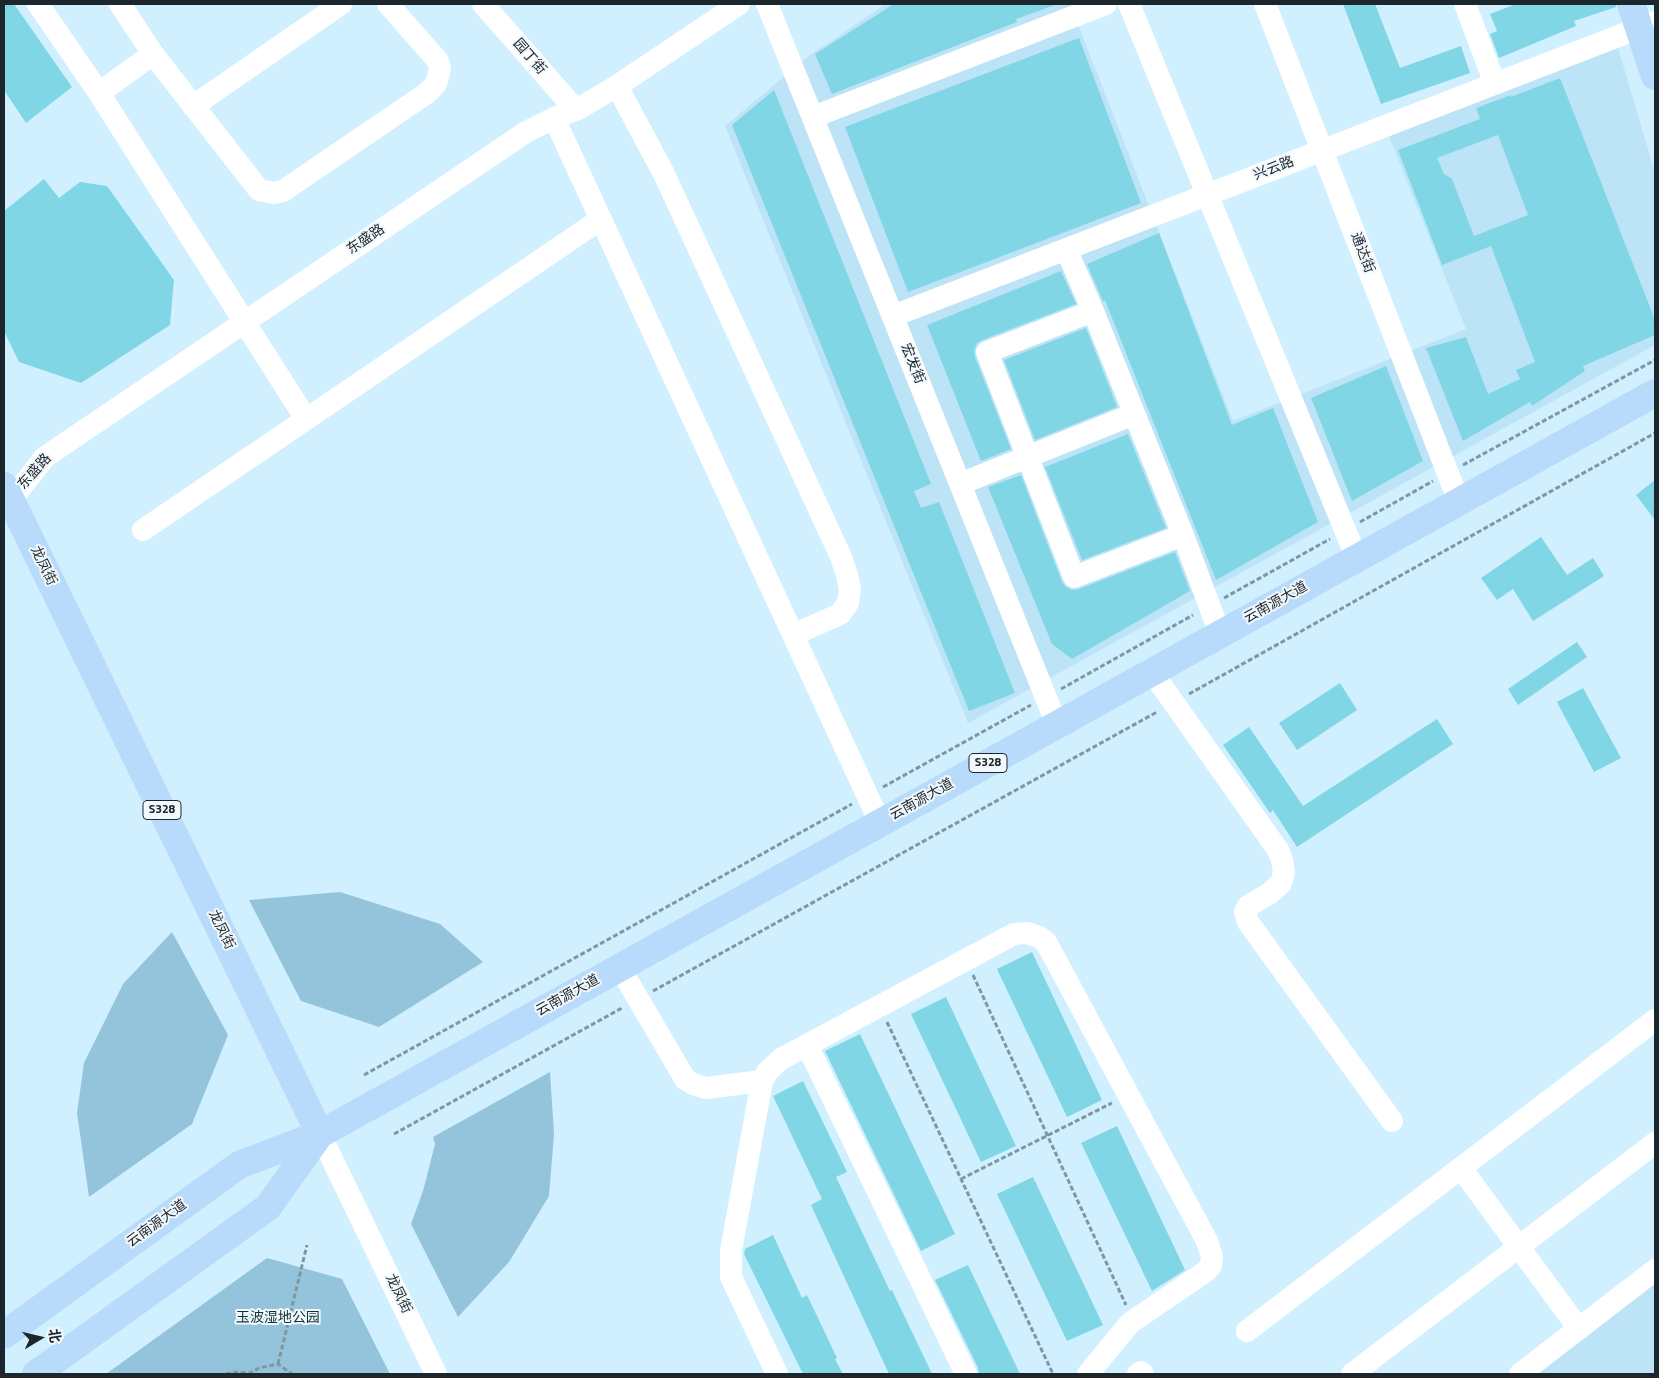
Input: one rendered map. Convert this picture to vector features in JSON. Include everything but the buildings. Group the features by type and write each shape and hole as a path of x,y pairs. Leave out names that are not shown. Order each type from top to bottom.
{"main road":[{"path":"1642,18 1655,76"},
{"name":"云南源大道","path":"4,1335 239,1165 320,1134 1655,393"},
{"name":"龙凤街","path":"6,496 320,1134"},
{"name":"云南源大道","path":"36,1374 268,1207 320,1134"}],"street":[{"path":"38,4 99,93 306,419"},
{"path":"193,106 341,4"},
{"path":"124,5 153,54 259,190 274,193 283,191 427,93 436,84 440,69 438,61 388,4"},
{"name":"园丁街","path":"483,4 576,110"},
{"name":"东盛路","path":"6,496 45,457 526,132 554,118 576,110 617,86 739,4"},
{"name":"宏发街","path":"767,4 1057,725"},
{"path":"813,117 1106,4"},
{"path":"1129,4 1357,559"},
{"name":"通达街","path":"1266,4 1459,502"},
{"path":"1465,4 1495,84"},
{"name":"兴云路","path":"893,316 1495,84 1642,18"},
{"path":"99,93 153,54"},
{"path":"617,86 664,174 848,575 850,589 848,603 840,614 793,635"},
{"path":"554,118 880,823"},
{"path":"143,530 601,219"},
{"path":"1066,249 1093,311 1183,535 1220,634"},
{"path":"1093,311 988,352 1074,577 1183,535"},
{"path":"960,484 1134,414"},
{"path":"1152,672 1278,850 1282,860 1284,873 1281,882 1270,893 1248,906 1245,912 1248,922 1392,1121"},
{"path":"777,1374 737,1291 730,1266 731,1250 762,1081 768,1071 781,1059 966,958 1014,934 1027,933 1039,937 1046,942 1207,1241 1212,1257 1211,1266 1205,1272 1134,1321 1120,1334 1088,1374"},
{"path":"620,968 637,1000 685,1079 706,1088 762,1081"},
{"path":"1248,1331 1655,1020"},
{"path":"807,1045 966,1374"},
{"name":"龙凤街","path":"320,1134 436,1374"},
{"path":"1352,1374 1655,1143"},
{"path":"1461,1168 1580,1329"},
{"path":"1520,1374 1655,1270"},
{"path":"1138,1374 1141,1372 1143,1374"}],"path":[{"path":"364,1075 1655,360"},
{"path":"394,1134 1173,703 1655,433"},
{"path":"966,958 1134,1321"},
{"path":"880,1006 1053,1374"},
{"path":"961,1179 1128,1095"},
{"path":"278,1364 307,1245"},
{"path":"226,1374 235,1372 250,1374 259,1368 278,1364 292,1374"}],"shaded area":[{"path":"886,4 1070,4 1233,421 1466,329 1384,124 1614,34 1655,173 1655,345 968,723 725,126 810,55"},
{"path":"1655,1272 1655,1374 1516,1374"}],"green space":[{"path":"340,892 440,924 483,962 379,1027 301,1001 249,900"},
{"path":"172,932 228,1035 192,1124 89,1197 77,1113 84,1063 123,984"},
{"path":"550,1072 554,1134 549,1196 509,1262 458,1317 411,1224 423,1191 435,1144 433,1137"},
{"name":"玉波湿地公园","path":"267,1258 342,1279 390,1374 106,1374"}]}
